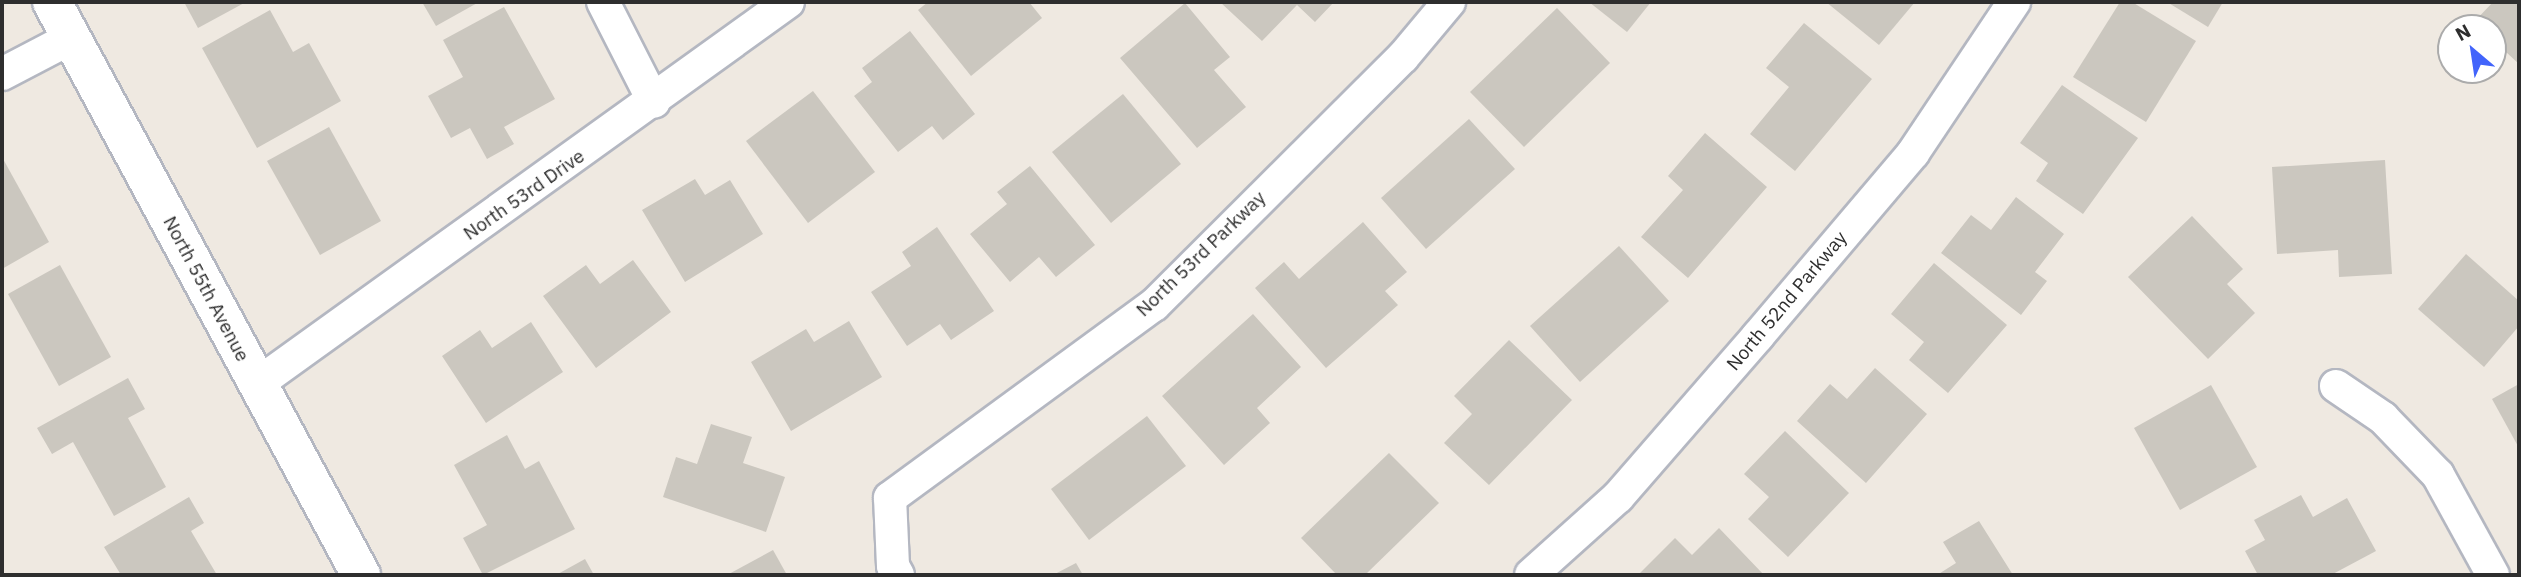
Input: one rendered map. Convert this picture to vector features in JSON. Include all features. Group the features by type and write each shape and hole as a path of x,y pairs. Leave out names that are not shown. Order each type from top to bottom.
{"street":[{"name":"North 55th Avenue","path":"52,2 361,575"},
{"path":"603,2 654,102"},
{"name":"North 53rd Drive","path":"257,384 654,102 788,2"},
{"name":"North 53rd Parkway","path":"898,575 893,566 890,498 1154,305 1403,57 1449,2"},
{"name":"North 52nd Parkway","path":"1531,575 1619,498 1913,153 2014,2"},
{"path":"2,74 71,38"},
{"path":"2336,386 2383,418 2438,474 2493,575"}],"building":[{"path":"184,2 246,2 198,28"},
{"path":"422,2 479,2 436,26"},
{"path":"928,2 1029,2 1042,18 971,76 918,10"},
{"path":"1220,2 1334,2 1315,22 1297,5 1262,41"},
{"path":"1589,2 1651,2 1627,32"},
{"path":"1826,2 1915,2 1879,45"},
{"path":"2120,2 2132,2 2196,41 2146,122 2073,77"},
{"path":"2167,2 2223,2 2208,27"},
{"path":"2493,2 2519,2 2519,64 2507,53 2507,14 2482,14"},
{"path":"1185,3 1230,57 1214,70 1246,107 1197,148 1120,58"},
{"path":"504,7 555,99 504,127 514,144 487,159 470,128 451,138 428,96 463,77 443,40"},
{"path":"1557,8 1610,63 1524,147 1470,92"},
{"path":"270,10 293,52 309,43 341,101 257,148 202,48"},
{"path":"1804,23 1872,79 1795,171 1750,134 1789,87 1766,68"},
{"path":"910,31 975,114 943,140 932,126 898,152 854,96 872,82 862,68"},
{"path":"2062,85 2138,138 2083,214 2036,181 2048,163 2020,143"},
{"path":"813,91 875,172 808,223 746,141"},
{"path":"1123,94 1181,164 1111,223 1052,152"},
{"path":"1469,119 1515,169 1426,249 1381,198"},
{"path":"329,127 381,221 320,255 267,161"},
{"path":"1705,133 1767,187 1688,278 1641,237 1683,190 1668,176"},
{"path":"2,157 49,242 2,269"},
{"path":"2385,160 2392,274 2339,277 2338,250 2277,254 2272,167"},
{"path":"1030,166 1095,245 1056,277 1039,257 1010,282 970,234 1007,204 997,192"},
{"path":"695,179 705,195 730,180 763,234 685,282 642,210"},
{"path":"2016,197 2064,234 2035,272 2047,281 2021,315 1941,253 1971,215 1991,230"},
{"path":"2192,216 2243,269 2227,284 2255,313 2208,359 2128,277"},
{"path":"1363,222 1407,272 1385,291 1398,305 1326,368 1255,288 1284,262 1299,279"},
{"path":"937,227 994,311 951,340 940,324 907,346 871,292 911,266 902,252"},
{"path":"1619,246 1669,301 1580,382 1530,326"},
{"path":"2466,254 2519,301 2519,326 2484,367 2418,309"},
{"path":"633,260 671,312 596,368 543,296 586,265 600,284"},
{"path":"1934,263 2007,325 1948,393 1909,360 1924,342 1891,314"},
{"path":"60,265 111,357 59,386 8,294"},
{"path":"1253,314 1301,367 1257,408 1270,423 1224,465 1162,396"},
{"path":"849,321 882,377 791,431 751,362 806,329 814,342"},
{"path":"531,322 563,372 486,423 442,356 480,330 492,348"},
{"path":"1509,340 1572,400 1489,485 1444,443 1472,414 1454,396"},
{"path":"1875,368 1927,414 1866,483 1797,421 1830,384 1847,399"},
{"path":"128,378 145,409 128,418 166,487 114,516 73,442 52,454 37,428"},
{"path":"2519,384 2519,448 2492,399"},
{"path":"2211,385 2257,467 2180,510 2134,428"},
{"path":"1147,416 1186,466 1089,540 1051,489"},
{"path":"711,424 752,437 743,463 785,477 766,532 663,497 676,457 697,464"},
{"path":"1785,431 1849,493 1788,557 1748,519 1769,497 1744,474"},
{"path":"507,435 525,469 539,461 575,529 483,575 463,538 487,525 454,465"},
{"path":"1389,453 1439,503 1365,575 1337,575 1301,538"},
{"path":"2301,495 2313,517 2347,498 2376,551 2331,575 2258,575 2245,551 2265,540 2254,520"},
{"path":"189,497 204,523 191,531 217,575 121,575 104,547"},
{"path":"1979,521 2013,575 1937,575 1956,563 1943,542"},
{"path":"1719,528 1764,575 1638,575 1675,538 1692,555"},
{"path":"773,550 787,575 727,575"},
{"path":"585,559 594,575 556,575"},
{"path":"1076,563 1083,575 1053,575"}]}
